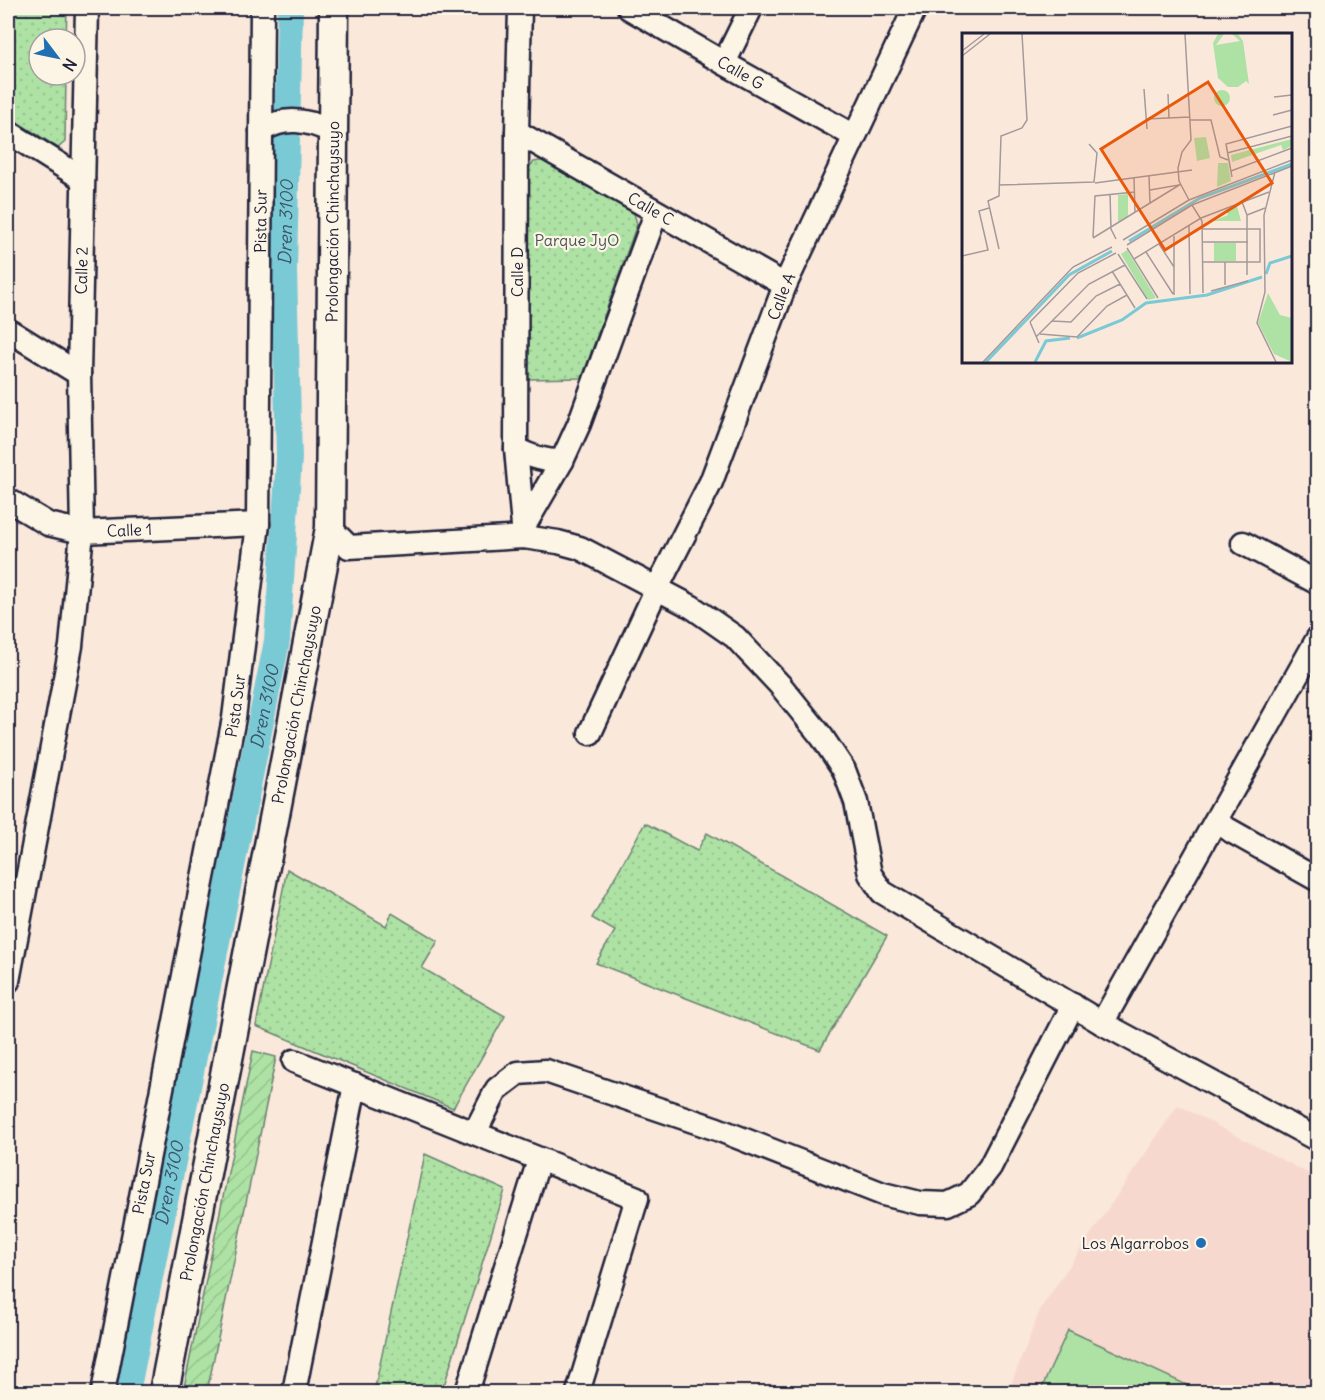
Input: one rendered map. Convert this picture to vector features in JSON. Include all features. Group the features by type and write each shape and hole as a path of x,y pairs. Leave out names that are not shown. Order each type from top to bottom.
{"street":[{"name":"Calle 2","path":"8,981 71,646 82,532 79,374 87,8"},
{"name":"Pista Sur","path":"103,1392 234,718 258,524 266,128 262,8"},
{"name":"Prolongación Chinchaysuyo","path":"164,1392 330,528 326,129 334,8"},
{"name":"Calle D","path":"520,8 517,132 516,449 524,533"},
{"name":"Calle G","path":"629,8 855,135"},
{"path":"724,63 751,8"},
{"name":"Calle A","path":"590,734 657,588 711,482 785,285 915,8"},
{"path":"266,128 287,121 303,121 326,129"},
{"path":"8,132 83,179"},
{"name":"Calle C","path":"517,132 785,285"},
{"path":"524,533 579,424 656,213"},
{"path":"8,330 79,374"},
{"path":"516,449 546,461 562,461"},
{"name":"Calle 1","path":"8,500 48,524 82,532 258,524"},
{"path":"330,528 349,547 524,533 580,548 692,607 735,636 780,685 822,737 844,770 856,802 870,874 882,892 1102,1023 1317,1140"},
{"path":"1243,543 1317,583"},
{"path":"1102,1023 1317,638"},
{"path":"1215,822 1317,880"},
{"path":"475,1132 497,1089 518,1073 546,1071 717,1129 883,1194 920,1203 948,1204 969,1194 990,1167 1073,1005"},
{"path":"294,1061 638,1198 578,1392"},
{"path":"294,1392 355,1085"},
{"path":"467,1392 539,1160"}],"shaded area":[{"name":"Los Algarrobos","path":"1178,1105 1317,1178 1317,1392 1008,1392 1041,1308"}],"green space":[{"path":"8,8 67,8 66,27 27,27 27,87 66,87 65,142 58,148 8,116"},
{"name":"Parque JyO","path":"545,160 634,213 637,224 582,378 526,379 526,170 534,162"},
{"path":"645,823 697,851 707,833 887,936 820,1050 596,963 615,931 592,918"},
{"path":"287,869 386,926 392,913 438,941 422,968 505,1016 453,1108 256,1026"},
{"path":"253,1051 276,1057 207,1392 183,1392"},
{"path":"425,1154 505,1190 442,1392 374,1392"},
{"path":"1068,1330 1187,1385 1184,1392 1040,1392"}],"waterway":[{"name":"Dren 3100","path":"127,1392 277,641 289,458 284,270 290,8"}],"place":[{"name":"Los Algarrobos","path":"1201,1243"}]}
